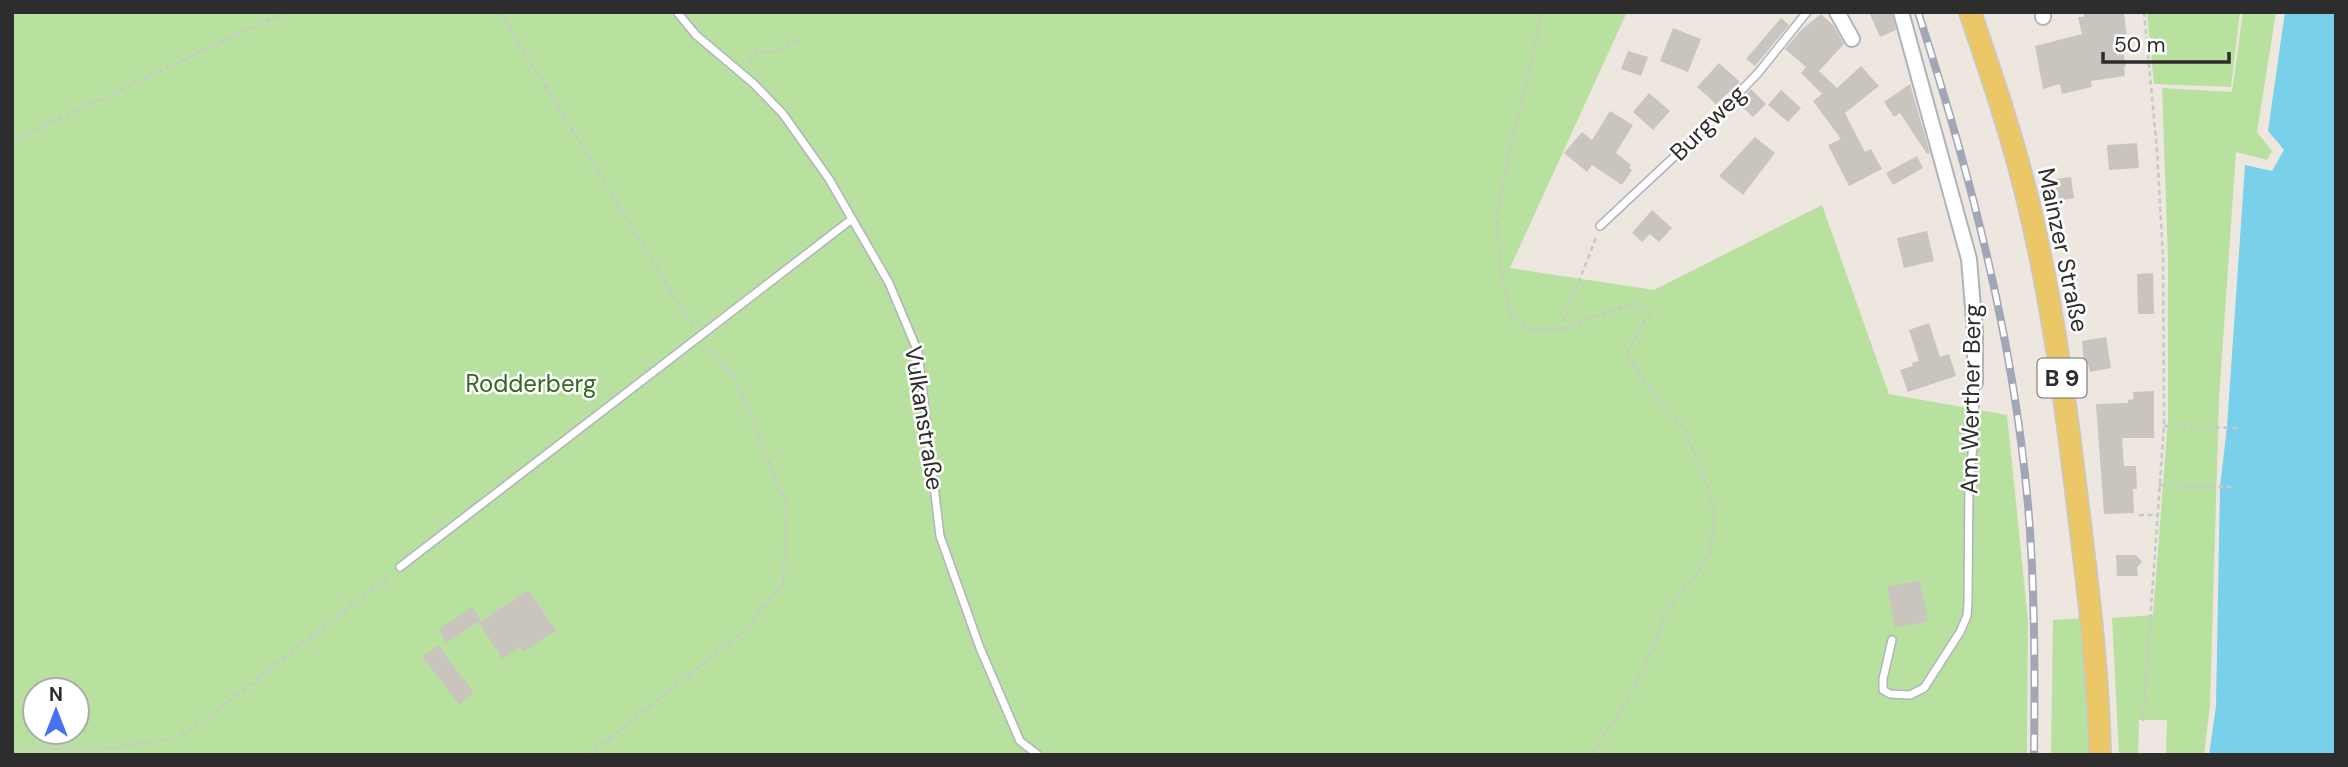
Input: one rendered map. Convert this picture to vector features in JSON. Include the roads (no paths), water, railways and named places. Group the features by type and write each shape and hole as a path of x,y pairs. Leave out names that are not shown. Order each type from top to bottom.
{"main road":[{"name":"Mainzer Straße","path":"1970,12 2025,188 2048,292 2064,393 2087,579 2095,657 2100,755"}],"street":[{"path":"1836,12 1852,38"},
{"name":"Am Werther Berg","path":"1901,12 1969,259 1975,383"}],"lane":[{"name":"Vulkanstraße","path":"677,12 696,35 783,114 829,179 889,283 918,352 940,536 980,648 1020,741 1038,755"},
{"name":"Burgweg","path":"1600,226 1750,82 1807,12"},
{"path":"400,567 852,219"},
{"name":"Am Werther Berg","path":"1892,640 1883,690 1890,694 1914,694 1927,684 1966,620 1969,480 1974,438 1975,383"}],"water":[{"path":"2285,12 2336,12 2336,755 2209,755 2216,706 2220,487 2227,427 2245,165 2272,171 2284,150 2268,131"}],"railway":[{"path":"1918,12 1972,194 2012,379 2030,536 2034,630 2034,755"}],"park label":[{"name":"Rodderberg","path":"531,384"}]}
